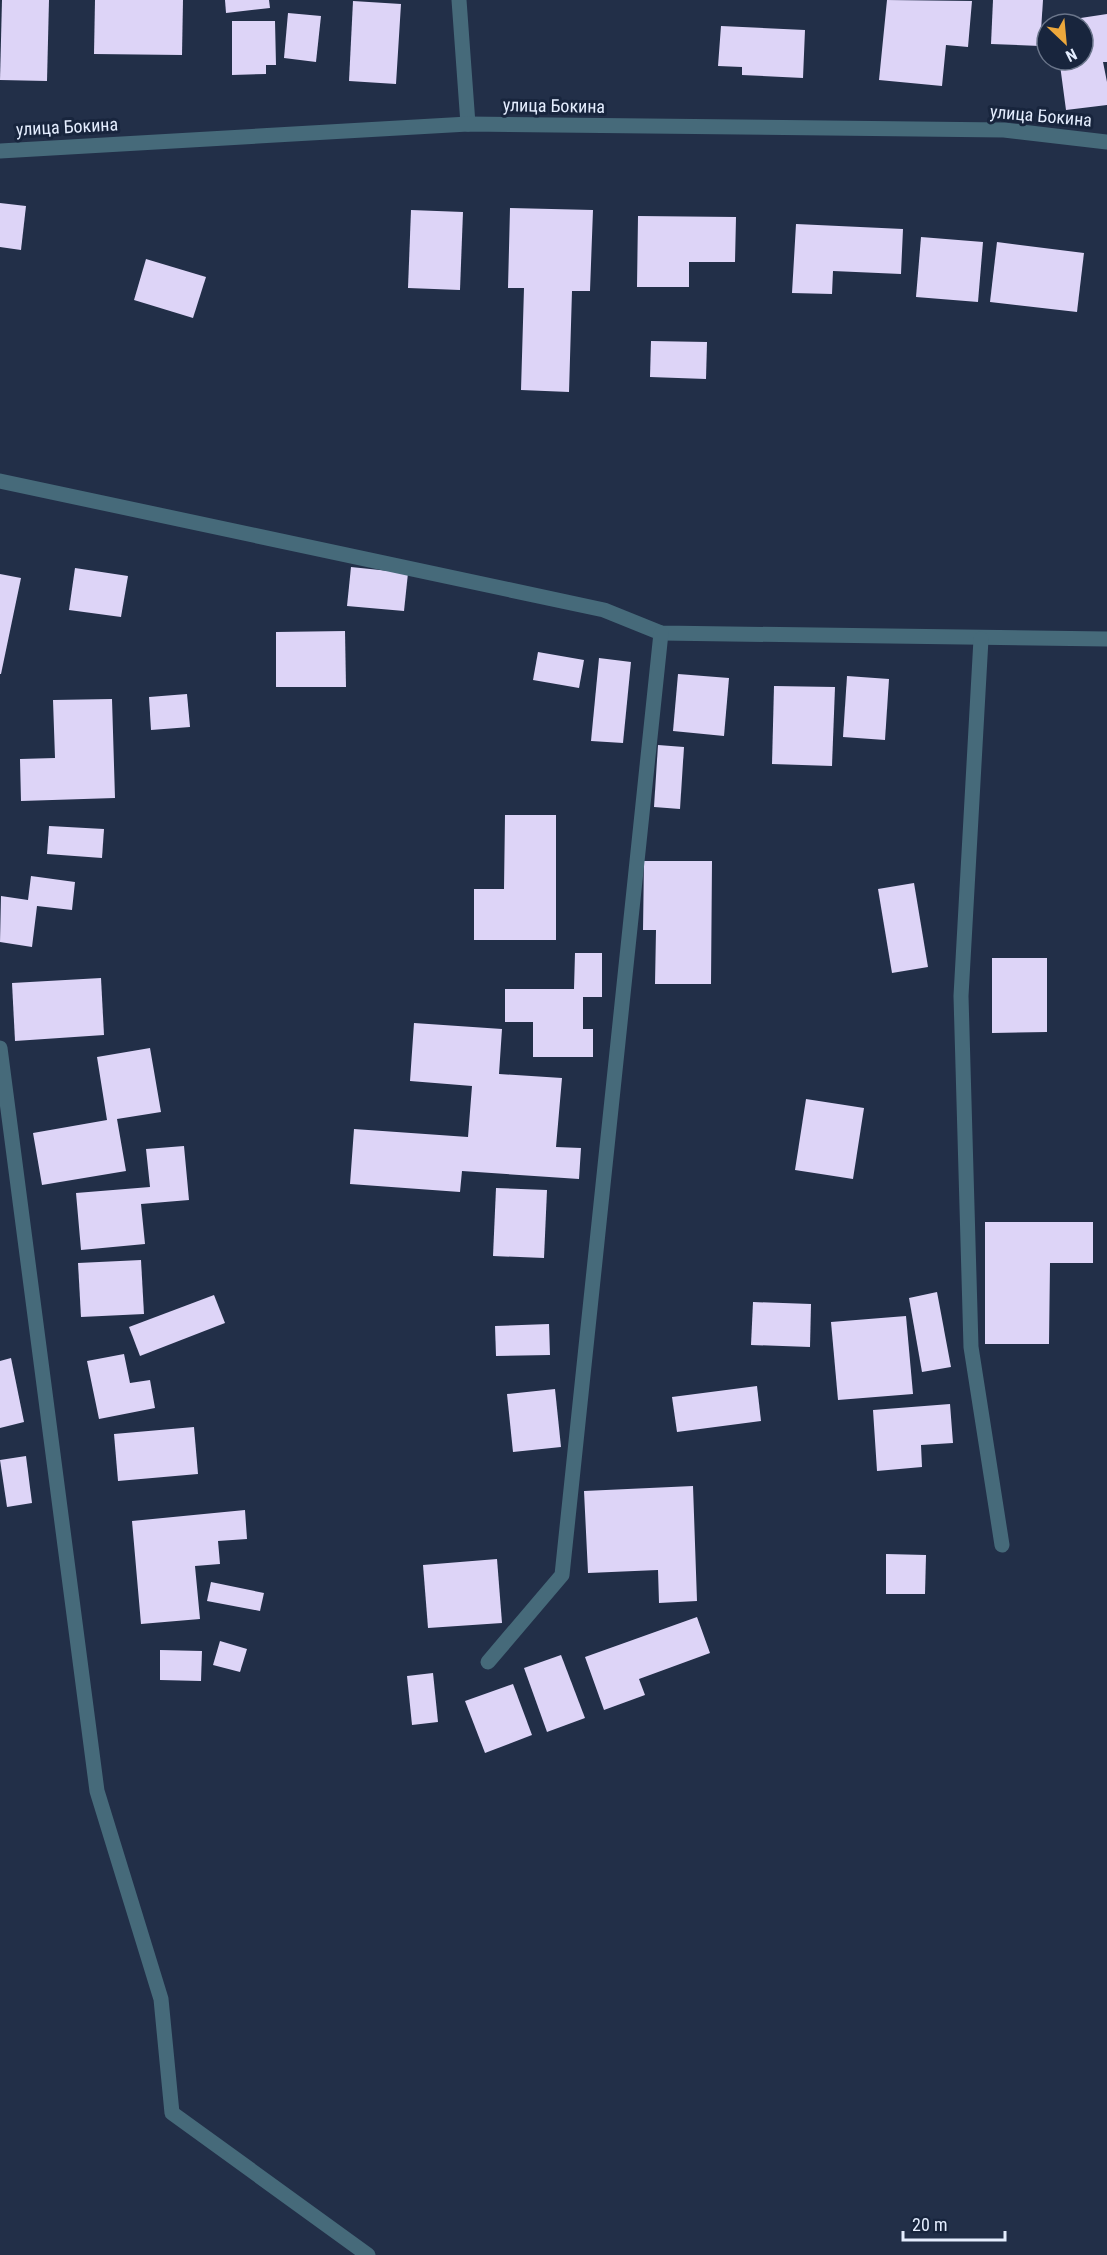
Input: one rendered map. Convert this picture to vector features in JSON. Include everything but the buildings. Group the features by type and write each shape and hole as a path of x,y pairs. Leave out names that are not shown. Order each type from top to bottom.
{"street":[{"path":"459,0 468,124"},
{"name":"улица Бокина","path":"0,150 468,124 1004,130 1107,142"},
{"path":"0,481 604,610 661,633 1107,639"},
{"path":"488,1662 562,1575 661,633"},
{"path":"981,639 960,996 971,1347 1002,1545"},
{"path":"0,1048 97,1791 161,1999 172,2113 368,2255"}]}
